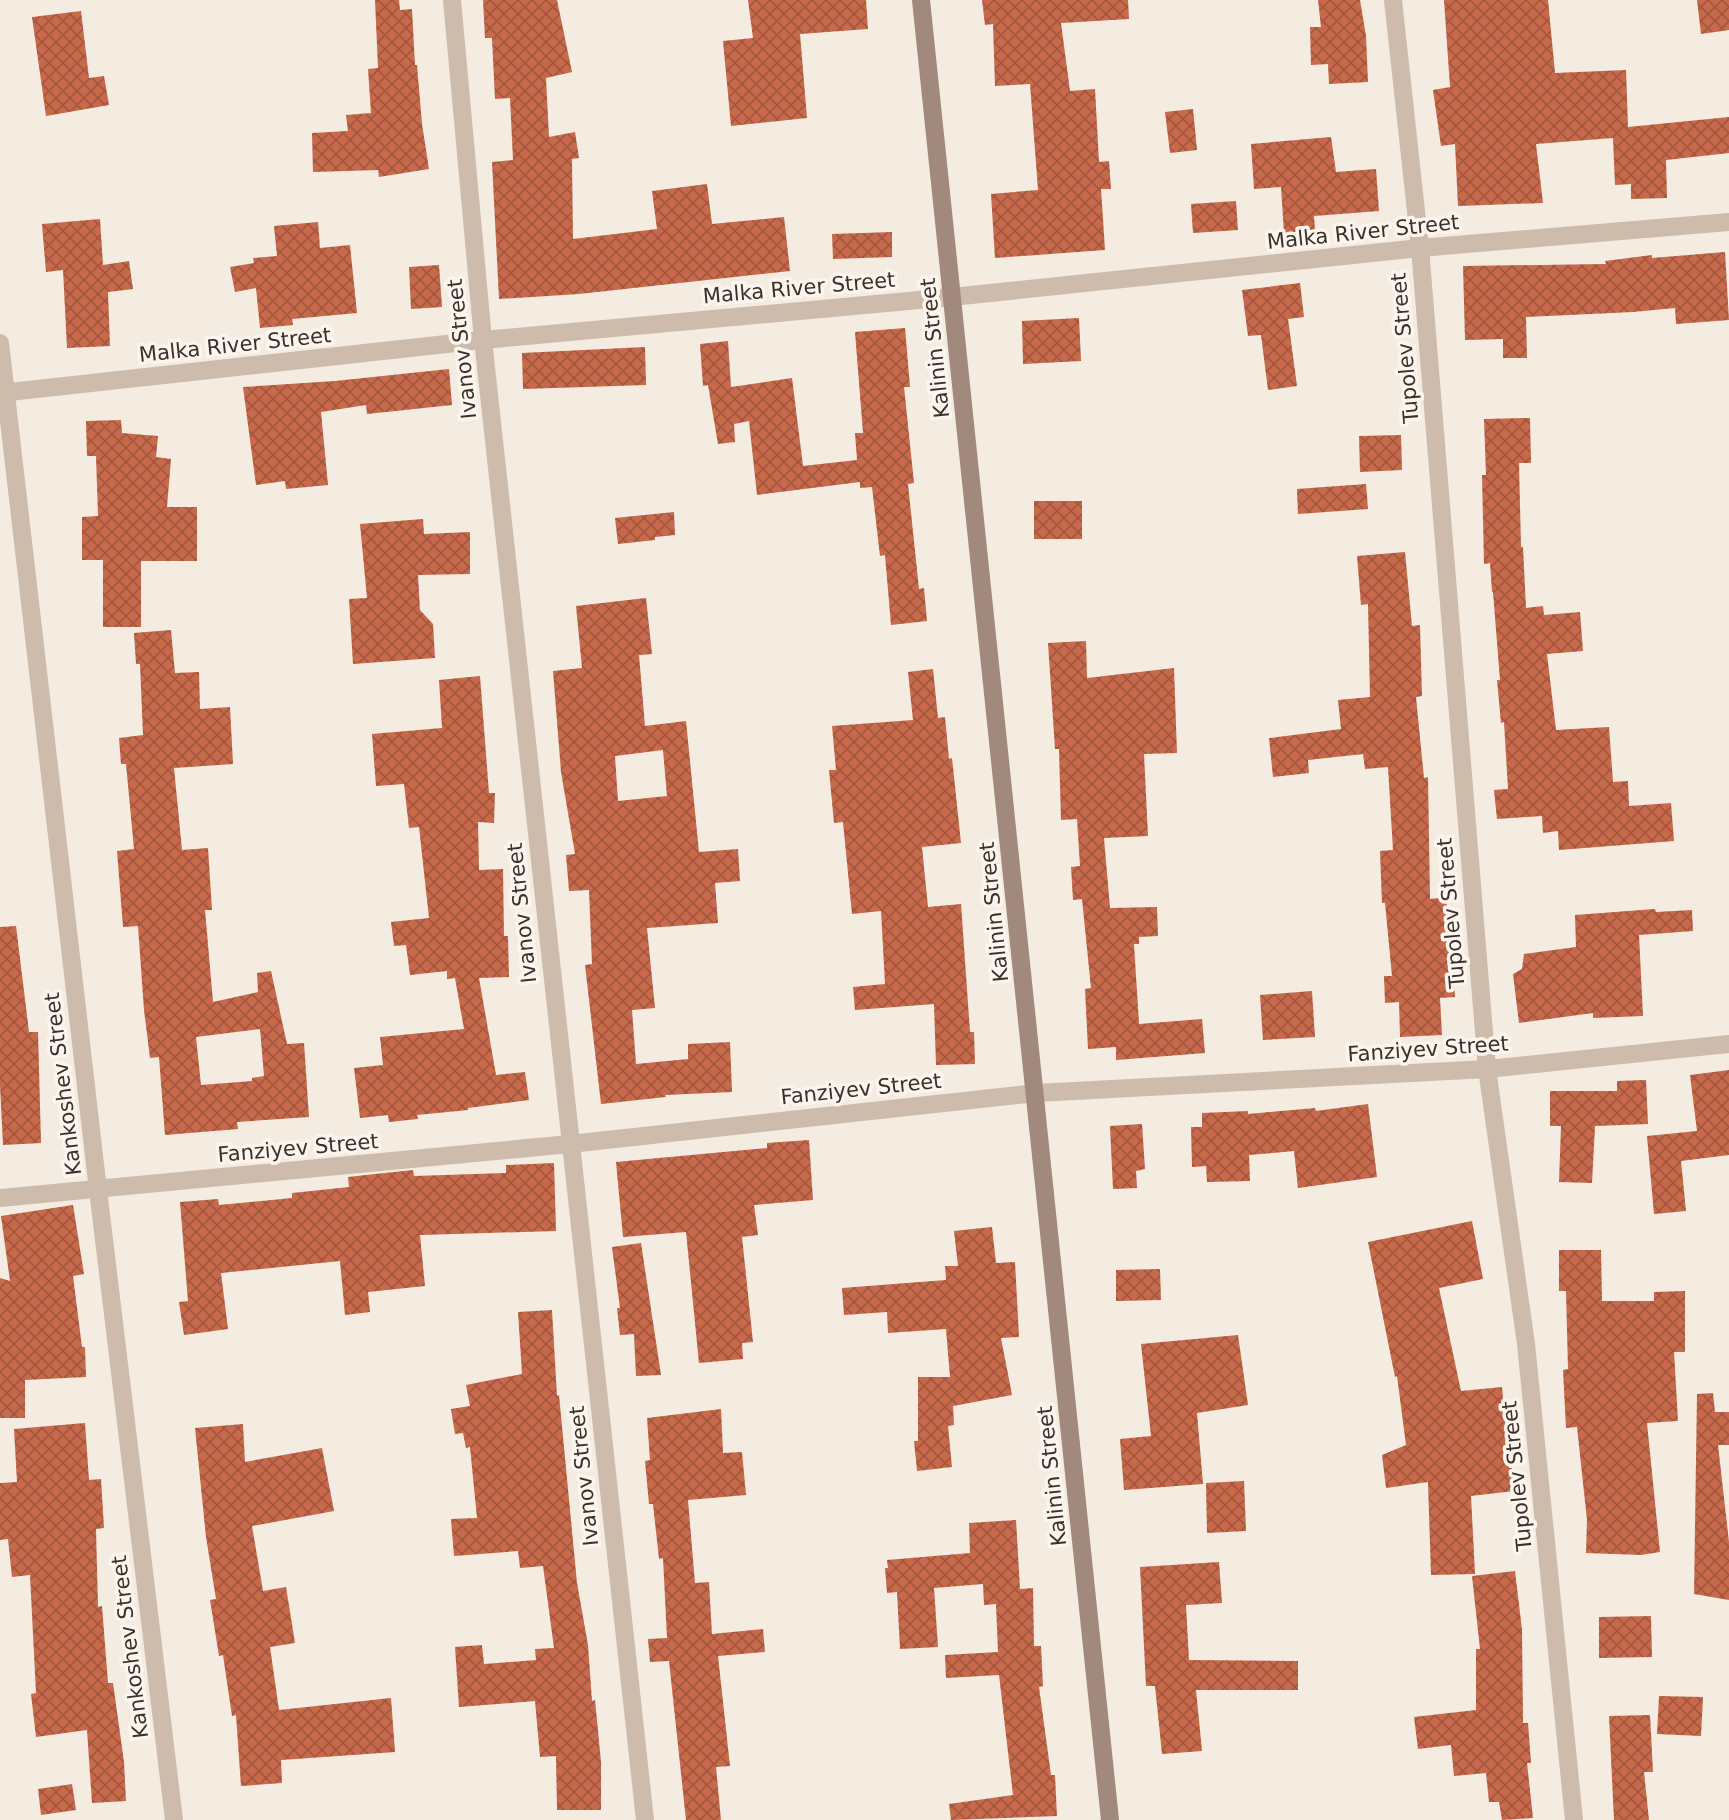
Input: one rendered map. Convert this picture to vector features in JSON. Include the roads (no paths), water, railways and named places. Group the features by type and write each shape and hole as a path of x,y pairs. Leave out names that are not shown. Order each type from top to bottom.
{"street":[{"name":"Ivanov Street","path":"452,0 483,340 645,1820"},
{"name":"Kalinin Street","path":"921,0 1110,1820"},
{"name":"Tupolev Street","path":"1393,0 1420,248 1487,1069 1526,1344 1574,1820"},
{"name":"Malka River Street","path":"3,393 483,340 952,297 1420,248 1729,222"},
{"name":"Kankoshev Street","path":"0,343 3,393 174,1820"},
{"name":"Fanziyev Street","path":"0,1198 570,1144 1036,1093 1487,1069 1729,1044"}]}
